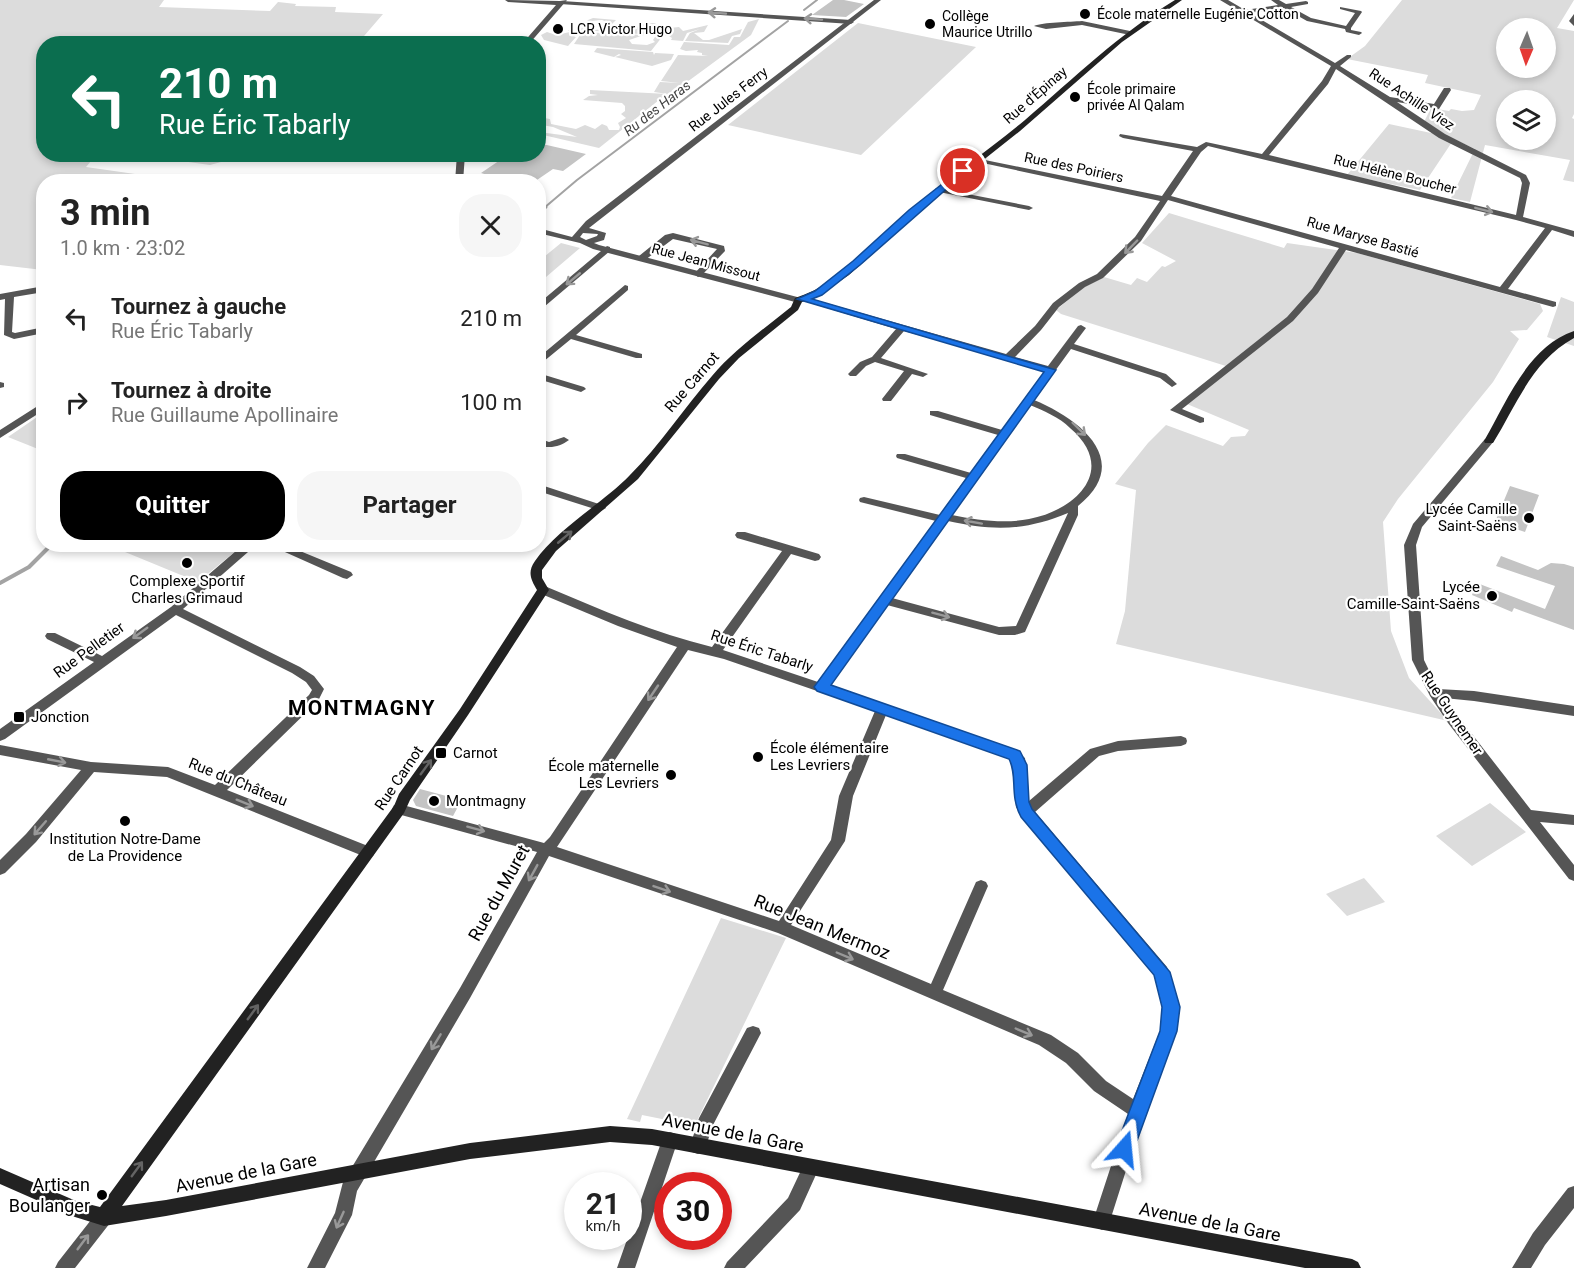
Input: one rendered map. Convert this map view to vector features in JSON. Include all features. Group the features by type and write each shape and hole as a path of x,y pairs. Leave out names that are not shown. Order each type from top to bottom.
{"main road":[{"name":"Rue d'Épinay","path":"800,299 818,293 857,263 939,190 1130,33 1179,0"},
{"name":"Rue Carnot","path":"104,1216 399,809 404,798 464,712 543,590 536,578 539,563 552,548 601,508 634,477 716,377 736,356 795,308 800,299"},
{"path":"1489,441 1535,363 1547,351 1574,334"},
{"name":"Avenue de la Gare","path":"104,1216 166,1208 360,1170 574,1137 610,1134 670,1140 1352,1268"},
{"path":"0,1176 75,1209 104,1216"}],"street":[{"path":"508,0 851,22"},
{"name":"Rue Jules Ferry","path":"580,238 594,219 878,0"},
{"name":"Rue Achille Viez","path":"1223,0 1388,98 1442,136 1523,177 1526,183 1520,218"},
{"path":"1274,0 1309,20 1348,28 1348,31 1359,33"},
{"path":"532,36 563,2"},
{"path":"1244,12 1306,3"},
{"path":"1342,8 1359,12 1348,28"},
{"path":"1037,26 1082,23 1130,33"},
{"path":"1264,156 1325,82 1335,66 1349,56"},
{"path":"1388,98 1436,107 1447,90"},
{"name":"Rue Hélène Boucher","path":"1123,136 1198,150 1210,144 1520,218"},
{"path":"1008,358 1038,328 1056,305 1082,285 1100,276 1128,250 1149,226 1153,214 1198,150"},
{"name":"Rue des Poiriers","path":"978,160 1165,198"},
{"path":"939,190 1029,208"},
{"name":"Rue Maryse Bastié","path":"1165,198 1345,245 1553,304"},
{"path":"1520,218 1574,234"},
{"path":"546,302 607,249 594,219"},
{"path":"1502,290 1550,228"},
{"name":"Rue Jean Missout","path":"546,232 580,238 607,249 800,299 1051,370"},
{"path":"580,238 599,234"},
{"path":"580,238 599,234"},
{"path":"642,258 668,237 673,236 721,248 722,251 698,274"},
{"path":"1200,420 1175,410 1290,319 1315,291 1345,245"},
{"path":"546,356 625,288"},
{"path":"36,290 5,296 7,333 14,336 36,332"},
{"path":"853,374 863,364 875,358 902,328"},
{"path":"822,687 1081,328"},
{"path":"569,336 639,356"},
{"path":"1069,345 1162,376 1172,384"},
{"path":"546,350 551,352"},
{"path":"875,358 922,374"},
{"path":"887,399 910,370"},
{"path":"546,378 581,389"},
{"path":"864,501 971,523 997,525 1040,520 1073,505 1092,486 1097,474 1096,454 1086,435 1068,419 1029,401"},
{"path":"1,432 36,410"},
{"path":"934,413 1005,434"},
{"path":"546,444 564,440"},
{"name":"Rue Guynemer","path":"1489,441 1417,526 1410,545 1418,660 1434,693 1482,759 1574,875"},
{"path":"901,456 973,477"},
{"path":"546,490 601,508"},
{"path":"885,600 999,631 1015,631 1024,624 1073,515 1073,505"},
{"path":"1040,520 1057,525 1064,535"},
{"path":"741,535 815,557"},
{"path":"715,652 788,549"},
{"name":"Rue Pelletier","path":"0,736 175,610 243,552"},
{"path":"291,552 347,575"},
{"name":"Rue Éric Tabarly","path":"543,590 622,623 822,687 1014,755 1020,765 1021,802 1026,812 1162,972 1171,1007 1168,1031 1137,1111 1102,1221"},
{"path":"175,610 296,670 318,689 314,698 216,792"},
{"path":"51,636 102,661"},
{"name":"Rue du Muret","path":"316,1268 343,1215 349,1188 465,993 546,849 555,841 685,645"},
{"path":"1434,693 1474,696 1574,711"},
{"path":"782,928 838,841 846,796 883,708"},
{"path":"1026,812 1095,752 1118,746 1181,741"},
{"name":"Rue du Château","path":"0,750 91,767 168,772 368,852"},
{"path":"0,869 31,838 91,767"},
{"name":"Rue Jean Mermoz","path":"399,809 546,849 782,928 1045,1040 1072,1058 1100,1086 1137,1111"},
{"path":"1528,815 1574,820"},
{"path":"934,994 981,886"},
{"path":"698,1146 705,1123 753,1033"},
{"path":"626,1268 670,1140"},
{"path":"733,1268 794,1204 811,1168"},
{"path":"1521,1268 1539,1239 1574,1194"},
{"path":"64,1268 104,1216"}],"shaded area":[{"path":"0,0 164,0 159,7 270,11 278,2 296,4 295,6 336,7 335,12 383,14 364,36 36,36 36,162 90,162 86,167 135,174 36,174 36,269 0,265"},
{"path":"1402,0 1574,0 1557,28 1574,31 1574,114 1572,118 1574,119 1574,182 1563,180 1570,160 1513,150 1556,150 1556,90 1496,90 1496,147 1485,145 1470,202 1451,198 1475,149 1454,139 1420,190 1347,175 1389,124 1431,133 1434,130 1423,124 1431,108 1449,111 1451,109 1474,110 1481,95 1425,83 1428,75 1347,59 1365,46"},
{"path":"593,18 616,20 612,24 602,20 591,21 587,27 595,30 609,28 613,32 650,23 655,23 660,29 679,27 683,31 708,25 704,32 694,33 703,40 742,29 740,34 732,36 728,43 685,41 690,33 700,29 687,33 683,41 671,40 669,36 580,30 588,20"},
{"path":"759,19 751,35 668,96 664,96 599,148 546,136 546,133 577,137 546,126 546,118 550,119 551,124 576,129 585,125 595,129 602,124 609,130 619,130 618,123 626,118 621,114 625,111 625,106 622,103 583,100 589,96 598,95 590,94 590,90 668,94 654,92 660,82 680,83 661,81 678,55 708,56 697,52 698,50 680,49 684,42 729,45 734,37 740,37 748,22"},
{"path":"858,23 976,47 861,155 728,125"},
{"path":"568,30 580,32 568,46 546,40 546,36 541,35 547,32 556,35 570,32"},
{"path":"582,32 644,35 629,40 632,44 647,45 655,42 653,40 655,37 662,37 651,51 574,44"},
{"path":"597,48 653,52 654,55 655,53 674,54 671,60 652,66 615,57 621,55 619,54 614,57 594,52"},
{"path":"188,162 221,162 210,165"},
{"path":"1169,213 1284,248 1287,243 1357,253 1540,304 1543,311 1527,330 1510,331 1519,339 1493,382 1398,499 1383,522 1391,631 1409,678 1448,721 1116,644 1125,611 1136,490 1115,484 1148,443 1166,425 1223,446 1231,437 1245,436 1249,430 1187,404 1229,367 1061,314 1056,310 1084,287 1104,277 1131,285 1137,278 1147,282 1162,266 1165,267 1176,261 1142,243"},
{"path":"561,243 580,248 546,277 546,255"},
{"path":"1561,297 1574,302 1574,346 1547,337"},
{"path":"36,418 36,448 8,437"},
{"name":"Complexe Sportif Charles Grimaud","path":"125,552 234,552 198,582"},
{"path":"1490,803 1526,832 1472,866 1436,836"},
{"path":"1364,878 1385,902 1347,916 1326,894"},
{"path":"721,918 786,938 692,1131 672,1127 671,1122 667,1120 642,1115 640,1122 627,1119"}],"building":[{"path":"833,0 864,4 846,17 812,15"},
{"path":"546,145 586,154 563,171 553,169 546,174 481,173 497,162 546,162"},
{"path":"1510,486 1539,495 1525,532 1495,522"},
{"name":"Lycée Camille-Saint-Saëns","path":"1501,556 1538,570 1551,563 1574,567 1574,630 1514,608 1512,612 1472,595 1477,583 1545,609 1555,586 1496,566"},
{"name":"Montmagny","path":"420,789 450,797 448,800 460,803 453,816 416,806 413,800"}],"waterway":[{"name":"Ru des Haras","path":"804,10 817,0"},
{"name":"Ru des Haras","path":"546,206 577,180 788,21"},
{"name":"Ru des Haras","path":"0,583 29,567 44,552"}],"place":[{"name":"École maternelle Eugénie Cotton","path":"1085,14"},
{"name":"Collège Maurice Utrillo","path":"930,24"},
{"name":"LCR Victor Hugo","path":"558,29"},
{"name":"École primaire privée Al Qalam","path":"1075,97"},
{"name":"Lycée Camille Saint-Saëns","path":"1529,518"},
{"name":"Complexe Sportif Charles Grimaud","path":"187,563"},
{"name":"Lycée Camille-Saint-Saëns","path":"1492,596"},
{"name":"Jonction","path":"19,717"},
{"name":"Carnot","path":"441,753"},
{"name":"École élémentaire Les Levriers","path":"758,757"},
{"name":"École maternelle Les Levriers","path":"671,775"},
{"name":"Montmagny","path":"434,801"},
{"name":"Institution Notre-Dame de La Providence","path":"125,821"},
{"name":"Artisan Boulanger","path":"102,1195"}],"district":[{"name":"MONTMAGNY","path":"362,708"}],"route":[{"path":"963,171 912,212 857,263 818,293 802,299 1051,370 822,687 1009,752 1018,758 1021,802 1026,812 1162,972 1171,1007 1168,1031 1124,1149"}]}
